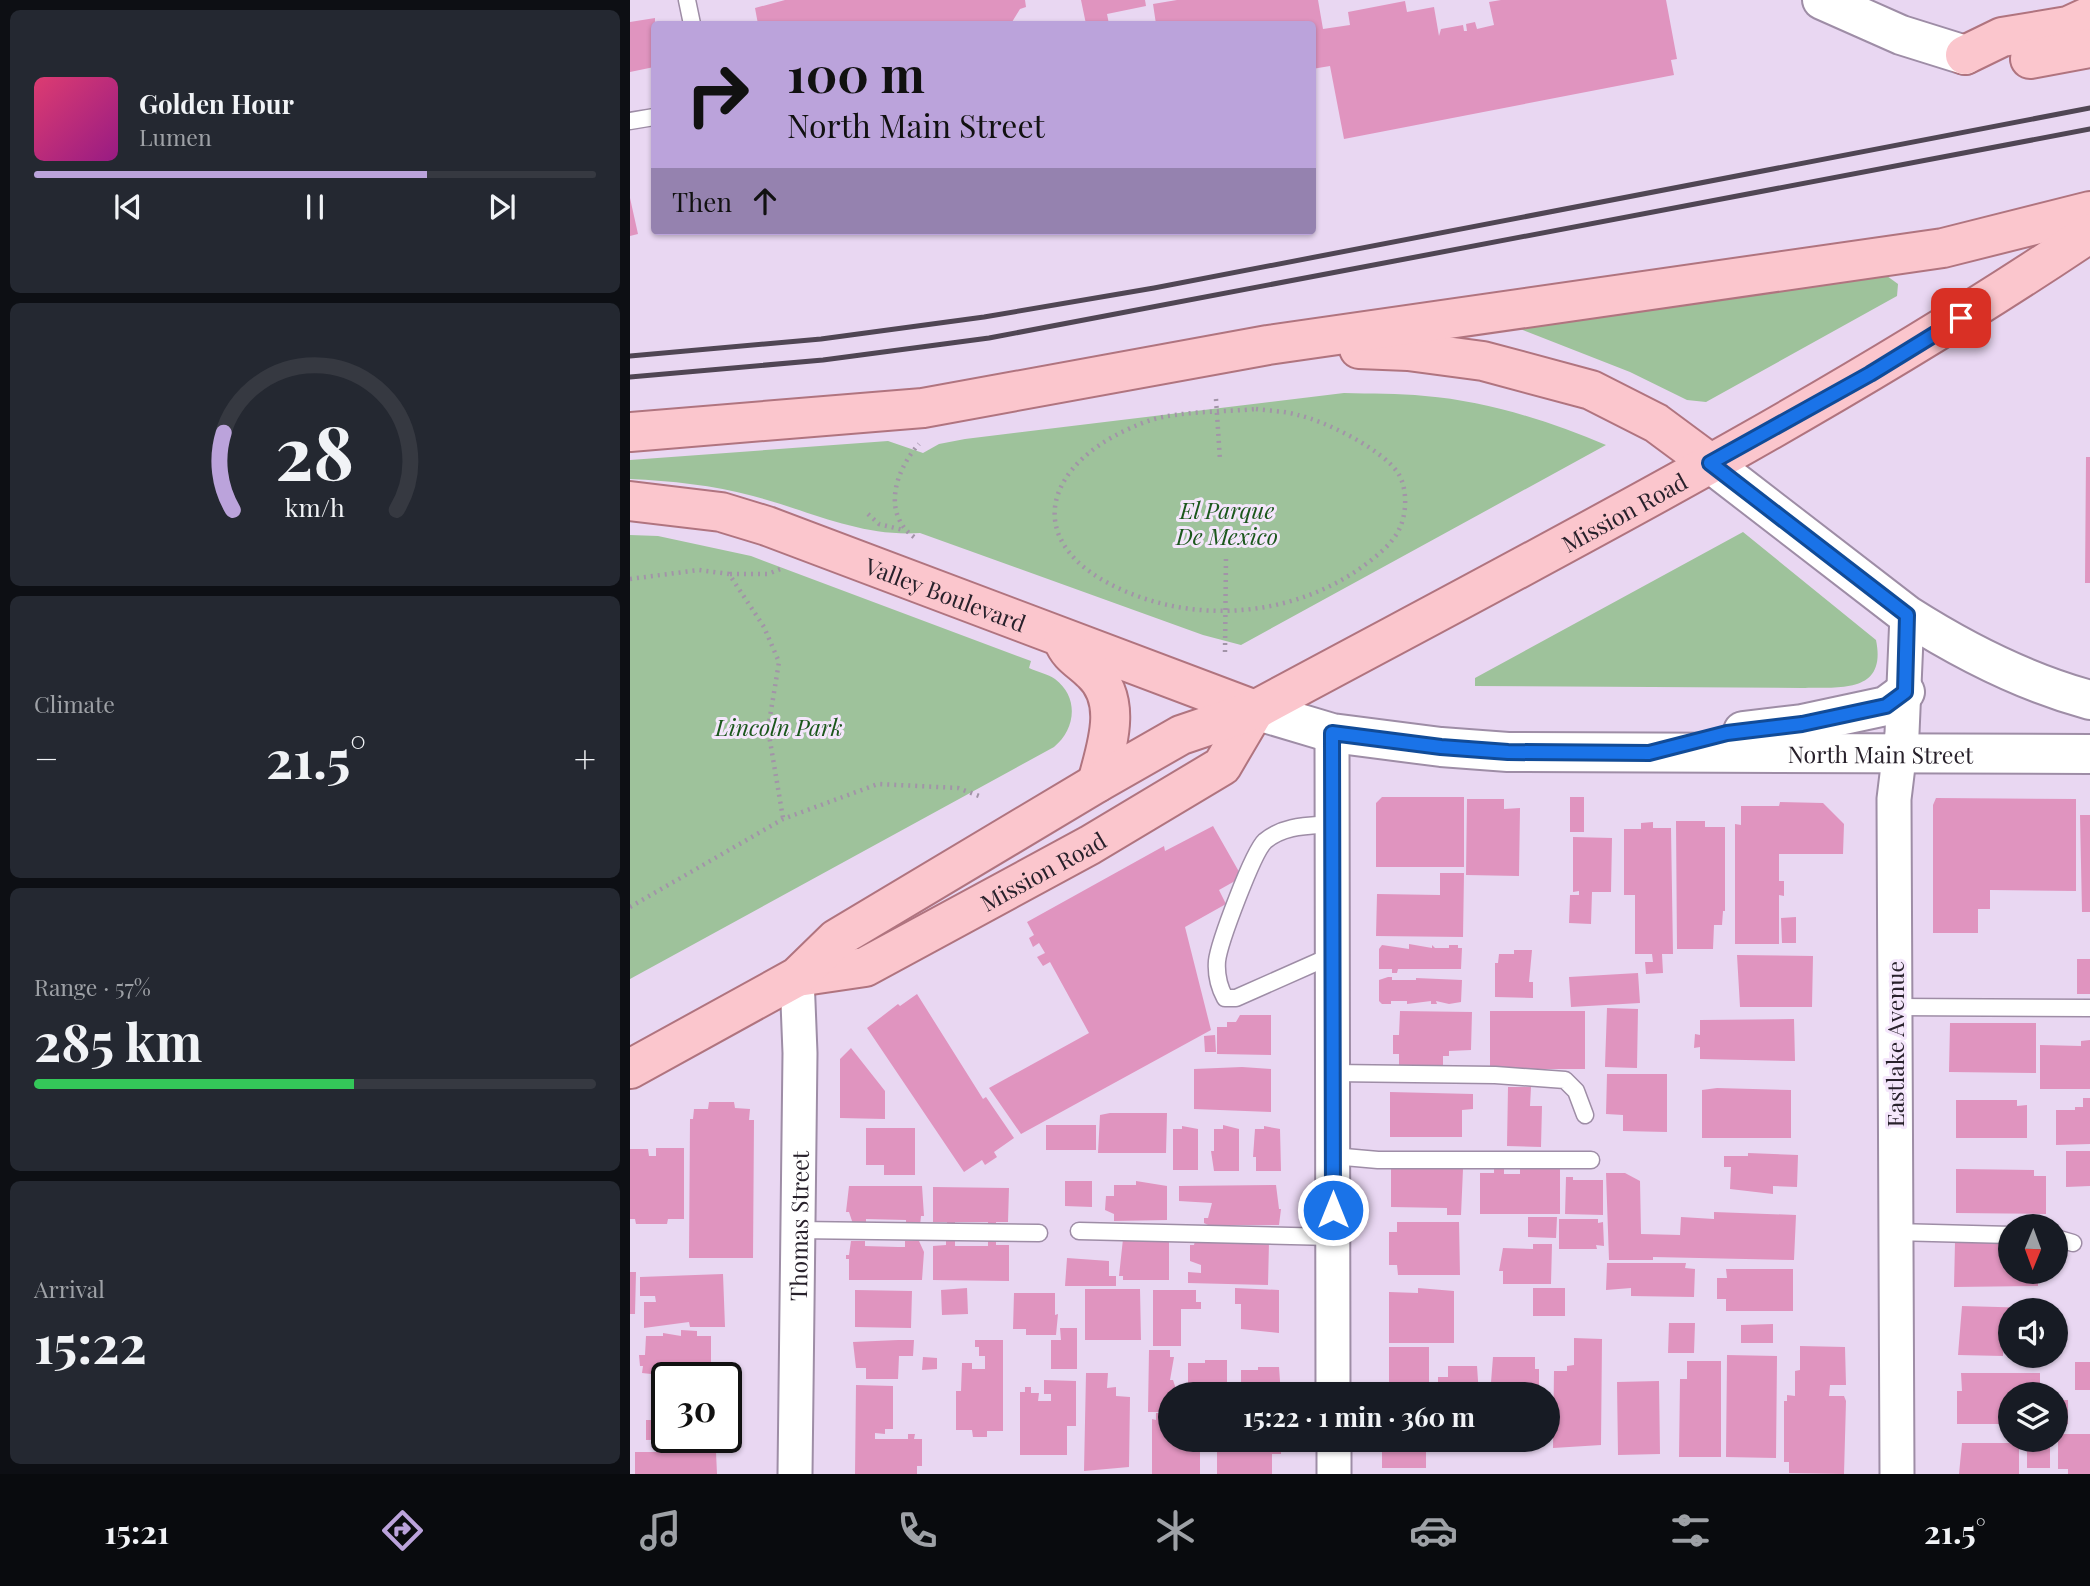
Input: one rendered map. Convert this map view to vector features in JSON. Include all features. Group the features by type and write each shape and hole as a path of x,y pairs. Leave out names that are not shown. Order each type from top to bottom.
{"main road":[{"path":"1822,0 1900,35 1965,55 2014,62 2090,48"},
{"path":"1965,55 2002,37 2068,26 2090,16"},
{"path":"630,432 923,408 1268,345 1943,248 2090,211"},
{"name":"Mission Road","path":"630,1069 797,976 836,939 1097,783 1181,735 1255,710 1710,463 1870,374 2090,233"},
{"path":"1268,345 1408,352 1483,361 1591,390 1656,423 1907,615 1996,666 2054,690 2090,700"},
{"name":"Valley Boulevard","path":"630,500 721,512 756,522 1255,710"},
{"path":"1061,635 1068,653 1094,673 1110,702 1110,731 1097,783"},
{"path":"1649,753 1727,733 1802,724 1886,706 1905,692"},
{"name":"Mission Road","path":"797,976 865,967 1090,845 1222,766 1255,710"},
{"name":"North Main Street","path":"1255,710 1332,733 1441,747 1508,752 1901,751 2090,754"}],"street":[{"name":"Eastlake Avenue","path":"1897,1474 1894,799 1901,751 1907,615"},
{"path":"1332,733 1334,1382"},
{"name":"Thomas Street","path":"795,1474 800,1053 797,976"},
{"path":"1334,1452 1334,1474"}],"lane":[{"path":"687,0 691,21"},
{"path":"630,121 651,118"},
{"path":"1332,824 1291,827 1264,842 1249,869 1217,960 1219,986 1225,998 1237,998 1332,955"},
{"path":"1894,1007 2090,1008"},
{"path":"1333,1073 1495,1075 1565,1080 1576,1091 1585,1115"},
{"path":"1333,1156 1378,1160 1591,1160"},
{"path":"796,1230 1039,1233"},
{"path":"1079,1231 1333,1237"},
{"path":"1894,1232 1998,1235"},
{"path":"2068,1242 2073,1243"}],"path":[{"path":"1216,398 1220,460"},
{"path":"1256,409 1299,415 1335,429 1373,451 1398,474 1406,500 1401,526 1381,554 1339,583 1291,602 1226,611 1160,604 1095,577 1071,558 1058,539 1055,520 1058,496 1069,472 1097,446 1152,420 1256,409"},
{"path":"904,530 896,503 896,481 901,465 928,437"},
{"path":"868,514 879,524 904,530 914,537"},
{"path":"1225,652 1226,556"},
{"path":"630,579 699,570 729,574 768,574 791,566"},
{"path":"729,574 764,627 779,662 768,729 783,818"},
{"path":"630,907 783,818 878,783 958,789 979,796"}],"green space":[{"path":"1887,276 1898,284 1897,296 1706,402 1687,400 1630,372 1510,325"},
{"name":"El Parque De Mexico","path":"1344,393 1415,395 1471,402 1540,420 1606,445 1241,645 1203,635 920,533 856,527 723,489 630,479 630,460 888,441 923,453 939,444 965,439"},
{"path":"1743,532 1876,640 1878,658 1867,679 1845,687 1831,688 1475,686 1475,678"},
{"name":"Lincoln Park","path":"630,535 658,536 751,556 1031,661 1029,668 1055,679 1068,695 1072,714 1067,732 1054,747 630,979"}],"building":[{"path":"785,0 1025,0 1026,7 1020,9 1013,21 757,21 755,8"},
{"path":"1081,0 1145,0 1146,6 1107,14 1108,21 1085,21"},
{"path":"1177,0 1318,0 1323,29 1350,25 1348,12 1405,1 1407,12 1434,7 1439,36 1441,29 1463,25 1464,31 1467,31 1466,24 1475,22 1477,29 1494,25 1489,2 1501,0 1666,0 1677,59 1671,60 1674,75 1344,139 1330,66 1316,68 1316,21 1156,21 1153,4"},
{"path":"655,18 655,21 651,21 651,68 630,72 630,22"},
{"path":"630,198 638,234 630,236"},
{"path":"2086,457 2090,457 2090,583 2085,583"},
{"path":"1382,797 1464,797 1464,867 1376,867 1376,803"},
{"path":"1570,797 1584,797 1584,832 1570,832"},
{"path":"1936,798 2076,799 2076,891 1990,890 1990,909 1978,909 1978,933 1933,933 1933,805"},
{"path":"1467,799 1504,799 1504,809 1520,808 1519,876 1466,875"},
{"path":"1780,802 1823,803 1844,824 1843,854 1779,854 1779,881 1784,881 1784,896 1779,895 1779,944 1735,944 1735,824 1741,825 1741,806 1779,806"},
{"path":"2080,815 2090,815 2090,912 2082,912"},
{"path":"1676,821 1705,821 1705,827 1725,827 1725,911 1722,925 1714,925 1713,949 1677,949"},
{"path":"1653,822 1653,828 1671,828 1673,954 1662,954 1663,973 1646,974 1645,962 1653,962 1652,954 1635,954 1635,895 1624,895 1624,829 1641,829 1641,823"},
{"path":"1213,826 1242,877 1219,890 1226,904 1185,927 1211,1030 1021,1134 989,1088 1089,1033 1050,962 1043,966 1037,957 1045,953 1039,943 1033,947 1029,938 1034,935 1027,922 1164,846 1165,851"},
{"path":"1573,837 1612,838 1611,892 1592,892 1591,924 1569,923 1570,895 1579,895 1579,891 1573,892"},
{"path":"1440,873 1464,873 1463,937 1376,936 1377,894 1440,895"},
{"path":"1796,917 1796,943 1782,943 1781,918"},
{"path":"1409,944 1432,948 1432,945 1435,948 1449,948 1449,945 1458,945 1458,948 1462,948 1461,969 1398,969 1397,973 1392,973 1392,969 1379,969 1379,949 1382,945 1409,949"},
{"path":"1514,950 1532,950 1529,982 1533,982 1533,998 1495,997 1495,963 1498,963 1499,954 1514,954"},
{"path":"1737,955 1813,956 1812,1007 1740,1007"},
{"path":"2077,959 2090,959 2090,994 2077,994"},
{"path":"1638,973 1640,1003 1571,1007 1569,977"},
{"path":"1392,977 1392,980 1462,980 1461,1002 1449,1004 1436,1001 1437,1004 1431,1004 1431,1001 1407,1004 1407,1001 1391,1001 1391,1004 1382,1004 1379,1001 1379,980"},
{"path":"917,994 983,1099 986,1097 1014,1138 994,1152 997,1157 985,1165 982,1160 964,1172 867,1028 898,1004 900,1006"},
{"path":"1607,1008 1638,1009 1637,1068 1605,1067"},
{"path":"1400,1011 1472,1012 1471,1050 1449,1051 1449,1056 1443,1056 1443,1069 1399,1068 1399,1054 1393,1054 1393,1035 1399,1035"},
{"path":"1490,1011 1585,1011 1585,1069 1490,1069"},
{"path":"1240,1015 1271,1015 1271,1055 1217,1054 1217,1027 1227,1027 1227,1022 1236,1022"},
{"path":"1794,1019 1795,1061 1700,1059 1700,1047 1694,1048 1695,1034 1700,1035 1700,1020"},
{"path":"1950,1023 2036,1023 2036,1073 1949,1072"},
{"path":"1215,1035 1216,1052 1205,1052 1204,1036"},
{"path":"2090,1040 2090,1089 2040,1089 2040,1045 2081,1046 2081,1041"},
{"path":"851,1048 885,1091 885,1119 840,1118 840,1059"},
{"path":"1194,1069 1271,1069 1271,1112 1194,1109"},
{"path":"1607,1074 1667,1074 1667,1132 1623,1131 1623,1115 1606,1114"},
{"path":"1508,1087 1531,1087 1530,1106 1542,1106 1541,1147 1507,1146"},
{"path":"1702,1090 1791,1090 1791,1138 1702,1138"},
{"path":"1390,1092 1473,1094 1473,1109 1462,1110 1462,1137 1390,1137"},
{"path":"2083,1098 2090,1098 2090,1144 2056,1145 2056,1110 2083,1107"},
{"path":"1956,1100 2017,1100 2017,1106 2027,1105 2027,1138 1956,1138"},
{"path":"709,1102 734,1102 735,1108 750,1109 749,1120 754,1120 753,1258 689,1258 690,1119 693,1119 694,1109 708,1109"},
{"path":"1167,1113 1166,1153 1098,1153 1100,1115"},
{"path":"1046,1125 1096,1125 1096,1150 1046,1150"},
{"path":"1223,1125 1239,1129 1239,1171 1214,1171 1211,1151 1214,1151 1214,1129 1223,1129"},
{"path":"1182,1126 1198,1129 1198,1170 1173,1170 1173,1129 1182,1129"},
{"path":"1264,1126 1280,1129 1281,1171 1256,1171 1256,1157 1253,1157 1255,1129 1264,1129"},
{"path":"866,1128 915,1128 915,1175 884,1175 884,1165 866,1165"},
{"path":"656,1148 684,1148 684,1219 668,1219 667,1224 636,1224 635,1219 630,1219 630,1149 648,1149 649,1156 656,1156"},
{"path":"2066,1151 2090,1151 2090,1186 2066,1187"},
{"path":"1748,1153 1798,1155 1797,1187 1773,1186 1773,1194 1730,1189 1731,1167 1724,1167 1724,1156 1748,1156"},
{"path":"1520,1163 1560,1163 1560,1214 1480,1214 1480,1173 1494,1173 1494,1167 1504,1167 1504,1174 1520,1174"},
{"path":"1391,1169 1463,1169 1461,1215 1447,1215 1447,1208 1391,1207"},
{"path":"1956,1169 2034,1170 2034,1176 2046,1176 2046,1214 1956,1213"},
{"path":"1606,1173 1625,1173 1640,1181 1641,1234 1680,1235 1681,1217 1714,1219 1714,1212 1796,1215 1794,1260 1653,1257 1653,1260 1609,1260"},
{"path":"1566,1177 1573,1177 1573,1180 1603,1180 1603,1215 1565,1214"},
{"path":"1065,1181 1092,1181 1092,1207 1065,1206"},
{"path":"1136,1181 1167,1186 1167,1220 1114,1221 1114,1214 1105,1210 1106,1196 1114,1196 1114,1185 1136,1185"},
{"path":"1276,1185 1281,1209 1279,1225 1208,1225 1204,1223 1204,1218 1208,1218 1212,1203 1179,1201 1179,1186"},
{"path":"849,1186 922,1186 924,1216 921,1216 920,1226 906,1225 906,1220 866,1219 866,1225 853,1224 849,1212 846,1212"},
{"path":"933,1187 1009,1188 1008,1222 996,1222 996,1229 988,1229 988,1222 955,1222 955,1227 947,1227 947,1222 933,1222"},
{"path":"1528,1217 1557,1217 1556,1238 1528,1237"},
{"path":"1559,1219 1598,1219 1598,1223 1603,1222 1604,1246 1596,1245 1597,1249 1559,1249"},
{"path":"1397,1222 1459,1222 1460,1275 1398,1275 1397,1265 1389,1265 1389,1232 1397,1232"},
{"path":"1123,1239 1169,1240 1169,1280 1123,1280 1123,1276 1119,1276"},
{"path":"946,1240 955,1240 955,1246 988,1246 988,1240 996,1241 996,1245 1009,1245 1009,1281 933,1280 933,1246 946,1245"},
{"path":"851,1241 865,1241 865,1246 905,1247 905,1241 919,1241 924,1252 922,1280 849,1280 849,1259 846,1259 846,1255 849,1255"},
{"path":"1195,1241 1269,1242 1268,1285 1188,1283 1188,1272 1201,1273 1201,1265 1190,1261 1190,1245 1194,1245"},
{"path":"1955,1242 1998,1243 1998,1284 2038,1284 2038,1286 1954,1287"},
{"path":"1533,1244 1552,1244 1551,1284 1503,1284 1503,1271 1499,1271 1503,1248 1533,1249"},
{"path":"1067,1258 1109,1261 1109,1276 1116,1276 1116,1286 1065,1286"},
{"path":"1607,1263 1686,1263 1685,1268 1695,1269 1694,1297 1631,1296 1631,1288 1606,1290"},
{"path":"1726,1269 1793,1269 1793,1311 1726,1311 1726,1299 1717,1299 1717,1278 1727,1278"},
{"path":"630,1272 636,1272 635,1314 630,1314"},
{"path":"723,1274 725,1327 690,1327 689,1322 644,1328 644,1302 656,1302 655,1296 640,1296 640,1277"},
{"path":"967,1288 968,1314 942,1315 941,1290"},
{"path":"1235,1288 1279,1290 1279,1333 1241,1329 1241,1304 1235,1304"},
{"path":"1418,1288 1454,1291 1454,1343 1389,1343 1389,1292 1418,1293"},
{"path":"1533,1288 1565,1288 1565,1316 1533,1316"},
{"path":"1085,1289 1140,1289 1141,1340 1085,1340"},
{"path":"855,1290 912,1291 911,1328 855,1327"},
{"path":"1153,1290 1196,1290 1196,1302 1201,1302 1201,1309 1181,1309 1181,1346 1153,1346"},
{"path":"1014,1293 1055,1293 1055,1315 1058,1314 1056,1335 1026,1335 1026,1329 1013,1329"},
{"path":"1962,1306 1998,1307 1998,1356 1958,1355"},
{"path":"1669,1323 1695,1323 1694,1353 1668,1353"},
{"path":"1773,1324 1773,1343 1741,1343 1741,1325"},
{"path":"1060,1328 1077,1328 1077,1369 1051,1369 1051,1340 1061,1340"},
{"path":"681,1330 697,1331 697,1336 711,1336 711,1362 651,1362 651,1374 642,1373 643,1366 640,1366 639,1355 645,1355 646,1336 663,1336 663,1333 681,1336"},
{"path":"1574,1338 1602,1339 1601,1445 1560,1448 1560,1382 1554,1382 1554,1371 1567,1371 1567,1366 1574,1365"},
{"path":"914,1340 913,1356 899,1356 898,1379 866,1379 866,1368 856,1368 853,1342"},
{"path":"975,1340 1003,1340 1003,1431 987,1431 987,1437 973,1437 972,1430 956,1430 956,1391 961,1391 962,1363 972,1363 972,1369 985,1369 985,1356 979,1356 979,1347 975,1347"},
{"path":"1800,1346 1845,1347 1846,1385 1830,1385 1829,1396 1844,1396 1846,1401 1844,1474 1789,1473 1789,1462 1784,1462 1784,1401 1787,1401 1787,1395 1795,1396 1795,1371 1800,1370"},
{"path":"1389,1347 1429,1347 1429,1382 1389,1382"},
{"path":"1149,1350 1170,1350 1170,1357 1174,1357 1170,1380 1174,1382 1158,1382 1158,1412 1148,1412"},
{"path":"1727,1355 1777,1356 1776,1458 1726,1457"},
{"path":"923,1357 937,1358 937,1369 922,1370"},
{"path":"1493,1357 1535,1357 1539,1382 1491,1382"},
{"path":"1205,1360 1227,1360 1227,1382 1188,1382 1188,1363 1205,1363"},
{"path":"1687,1361 1721,1361 1721,1457 1679,1457 1680,1379 1687,1379"},
{"path":"2075,1362 2090,1362 2090,1390 2075,1390"},
{"path":"1448,1366 1477,1366 1478,1382 1438,1382 1438,1377 1448,1377"},
{"path":"1258,1367 1279,1367 1280,1382 1241,1382 1241,1370 1258,1370"},
{"path":"1086,1373 1108,1373 1107,1388 1116,1387 1116,1396 1130,1397 1129,1467 1084,1471"},
{"path":"1961,1373 2040,1373 2040,1382 1998,1382 1998,1424 1957,1424 1957,1391 1962,1391"},
{"path":"1044,1380 1076,1381 1076,1426 1067,1426 1067,1455 1020,1455 1020,1392 1025,1392 1025,1387 1031,1387 1031,1393 1039,1393 1038,1401 1051,1401 1051,1394 1044,1394"},
{"path":"1659,1381 1660,1454 1618,1455 1617,1382"},
{"path":"856,1385 893,1386 893,1429 885,1429 885,1434 875,1433 875,1439 908,1439 908,1434 915,1434 914,1439 922,1439 922,1466 917,1466 917,1474 855,1474"},
{"path":"1158,1413 1158,1452 1200,1452 1200,1474 1152,1474 1152,1419 1156,1420"},
{"path":"646,1420 651,1420 651,1440 646,1440"},
{"path":"2068,1434 2090,1434 2090,1474 2068,1474 2068,1469 2058,1469 2058,1452 2068,1452"},
{"path":"1962,1443 1998,1443 1998,1452 2019,1452 2019,1474 1959,1474"},
{"path":"635,1452 716,1453 717,1474 635,1474"},
{"path":"1217,1452 1281,1452 1272,1454 1272,1474 1217,1474"},
{"path":"1382,1452 1426,1452 1426,1468 1382,1468"},
{"path":"2027,1452 2050,1452 2050,1468 2027,1468"}],"railway":[{"path":"630,356 821,339 984,317 1154,288 2090,108"},
{"path":"630,377 823,360 989,338 2090,129"}],"route":[{"path":"1333,1210 1332,733 1393,742 1508,752 1649,753 1727,733 1802,724 1886,706 1905,692 1907,615 1710,463 1870,374 1961,318"}]}
